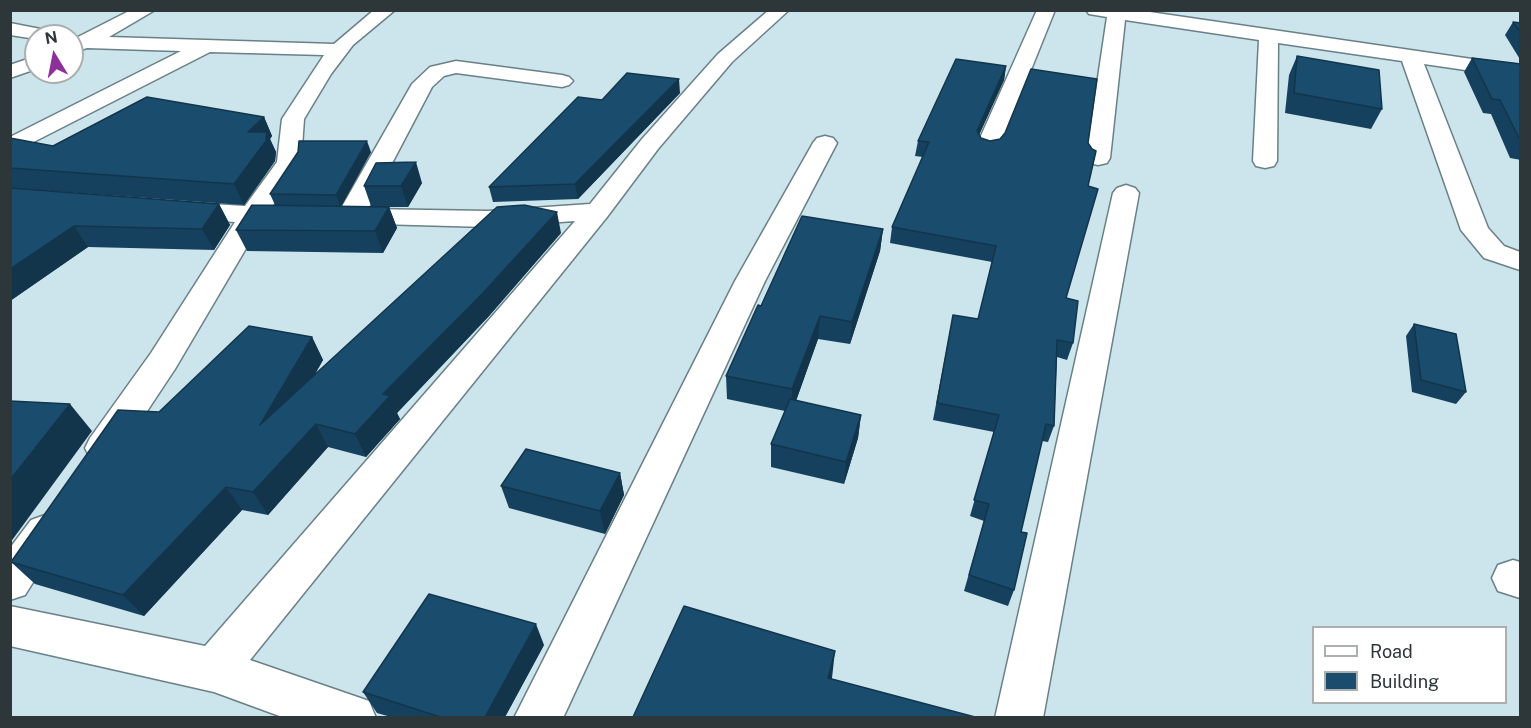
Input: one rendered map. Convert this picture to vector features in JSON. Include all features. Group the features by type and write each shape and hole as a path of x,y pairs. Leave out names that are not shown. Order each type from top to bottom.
{"street":[{"path":"84,39 146,10"},
{"path":"90,467 163,361 288,162 293,119 339,50 386,10"},
{"path":"214,670 598,211 650,144 725,58 780,10"},
{"path":"988,147 1046,10"},
{"path":"1095,10 1521,72"},
{"path":"1098,158 1117,14"},
{"path":"1265,161 1269,35"},
{"path":"84,43 339,50"},
{"path":"10,147 207,45"},
{"path":"1411,57 1475,230 1494,252 1521,262"},
{"path":"332,217 423,84 437,71 456,67 562,81"},
{"path":"538,717 750,281 825,143"},
{"path":"1019,717 1126,193"},
{"path":"148,208 252,216 488,219 598,211"},
{"path":"10,582 63,505"},
{"path":"10,626 214,670 352,717"}],"building":[{"path":"1513,22 1521,23 1521,33"},
{"path":"1297,56 1379,70 1382,109 1294,93"},
{"path":"1472,58 1521,64 1521,142 1500,100 1492,99"},
{"path":"956,59 1006,66 977,131 981,138 990,141 1000,139 1005,133 1031,69 1097,79 1088,143 1096,151 1088,186 1098,189 1066,298 1078,301 1073,343 1057,340 1054,426 1046,424 1021,532 1027,533 1014,590 969,575 989,504 974,500 999,415 937,403 953,315 978,319 996,246 892,227 929,142 918,141"},
{"path":"627,73 679,79 575,184 489,187 578,97 602,100"},
{"path":"147,97 264,117 248,132 267,132 266,141 234,184 10,168 10,138 53,146"},
{"path":"299,141 367,141 336,195 270,194 298,152"},
{"path":"416,162 401,186 364,186 376,163"},
{"path":"10,188 219,204 202,229 74,226 10,269"},
{"path":"252,205 389,207 375,231 236,230"},
{"path":"524,205 557,212 483,293 383,394 390,396 355,434 316,424 253,492 226,487 123,595 11,562 118,410 159,412 249,326 312,337 260,425 497,207"},
{"path":"802,216 883,229 852,322 820,316 792,389 726,376 758,305 761,306"},
{"path":"1414,324 1456,334 1466,392 1421,380"},
{"path":"790,399 861,415 846,462 771,444"},
{"path":"10,401 70,404 10,480"},
{"path":"526,449 620,473 600,511 501,486"},
{"path":"429,594 536,624 485,717 440,717 363,692"},
{"path":"684,606 835,651 828,678 975,717 633,717"}]}
